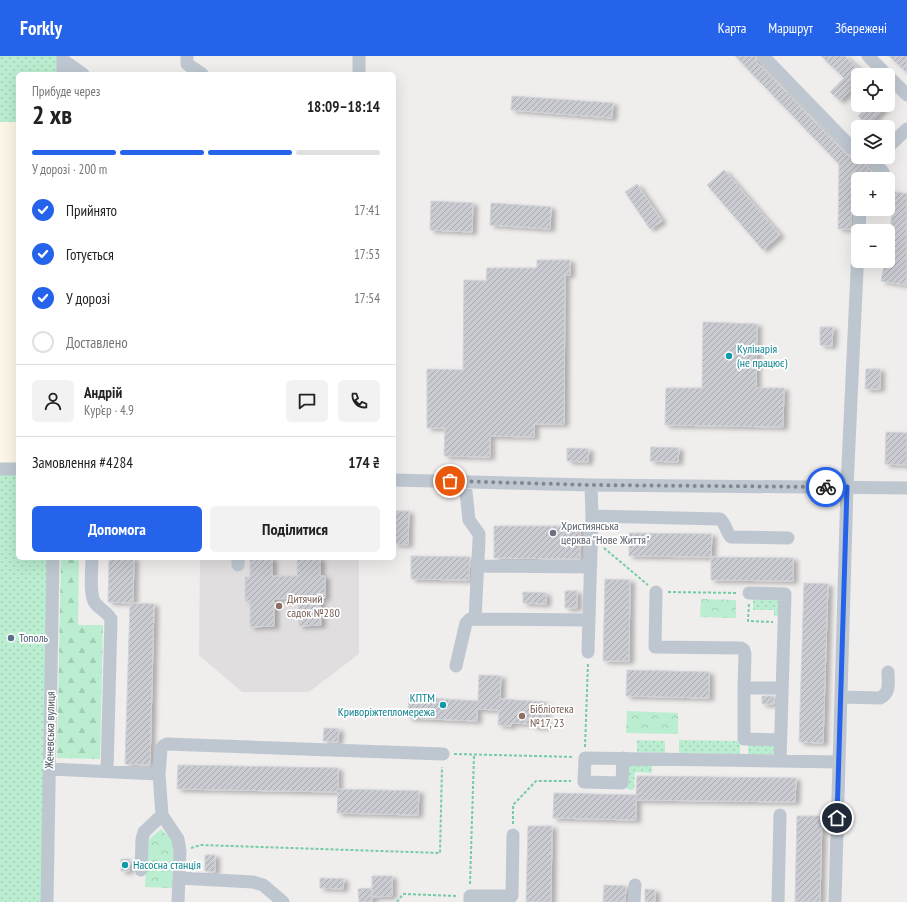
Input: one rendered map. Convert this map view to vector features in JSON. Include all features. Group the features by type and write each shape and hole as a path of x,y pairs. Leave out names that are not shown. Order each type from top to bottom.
{"street":[{"path":"187,56 187,64 199,72"},
{"path":"359,56 359,72"},
{"path":"763,56 851,147"},
{"path":"868,56 879,68"},
{"path":"63,58 63,72"},
{"path":"63,58 80,72"},
{"path":"895,84 907,95"},
{"path":"895,140 907,128"},
{"path":"834,902 847,487 857,268"},
{"path":"0,469 16,469"},
{"path":"396,480 591,485 907,488"},
{"path":"465,482 469,520 479,534 476,619"},
{"path":"588,652 592,538 591,485"},
{"path":"592,516 720,519 731,537 788,538"},
{"name":"Женевська вулиця","path":"47,902 53,560"},
{"path":"92,560 92,598 111,619 107,772"},
{"path":"478,566 591,567"},
{"path":"656,592 655,647 741,648 744,650 744,739 780,740"},
{"path":"749,593 785,594 780,761"},
{"path":"456,666 466,623 470,619 589,620"},
{"path":"841,697 880,698 886,695 888,691 888,672"},
{"path":"744,688 781,688"},
{"path":"178,902 180,851 178,839 162,815 159,774 161,749 163,746 167,744 443,754"},
{"path":"623,758 622,783 584,782 585,758 623,758 839,762"},
{"path":"49,768 159,774"},
{"path":"142,870 142,839 144,832 162,815"},
{"path":"778,902 780,815"},
{"path":"470,899 512,899 513,835"},
{"path":"179,878 253,882 263,885 282,902"},
{"path":"634,902 635,885"}],"path":[{"path":"592,538 656,592 749,593 748,621 784,622"},
{"path":"180,851 201,845 440,853 443,754 585,758 588,652"},
{"path":"397,902 403,894 470,899 474,755"},
{"path":"513,835 513,805 536,781 584,782"}],"shaded area":[{"path":"0,122 16,122 16,469 0,469"},
{"name":"Дитячий садок №280","path":"200,560 359,560 359,654 309,692 242,692 199,655"}],"green space":[{"path":"0,56 63,56 63,72 16,72 16,122 0,122"},
{"path":"0,469 16,469 16,560 53,560 47,902 0,902"},
{"path":"61,560 79,560 78,625 103,625 100,759 57,758"},
{"path":"753,597 782,597 781,616 774,616 774,610 753,610"},
{"path":"701,599 736,600 736,618 700,617"},
{"path":"627,711 678,713 678,734 626,733"},
{"path":"637,740 665,741 665,753 637,752"},
{"path":"679,740 740,741 740,754 679,753"},
{"path":"748,742 776,742 776,754 748,754"},
{"path":"627,764 652,765 652,773 635,772 634,790 627,789"},
{"path":"161,829 174,842 172,888 145,887 147,841"}],"building":[{"path":"735,56 755,56 757,62 847,155 851,156 851,164 866,164 872,172 851,172 851,229 838,229 839,164"},
{"path":"821,56 845,56 858,68 851,68 851,89 840,101 830,92 844,78"},
{"path":"889,56 907,56 907,73"},
{"path":"512,96 613,103 612,118 511,110"},
{"path":"862,112 880,112 873,120 862,120 858,116"},
{"path":"724,170 780,235 763,250 707,185"},
{"path":"637,184 662,221 650,229 625,192"},
{"path":"895,192 907,194 906,285 881,281 884,268 895,268 895,224 891,224 892,216 895,216"},
{"path":"431,201 473,203 472,232 430,230"},
{"path":"491,203 551,207 550,229 490,225"},
{"path":"537,260 570,260 570,275 565,275 564,424 534,424 534,437 490,436 490,457 444,456 445,428 427,428 427,369 463,370 464,280 486,281 487,268 537,268"},
{"name":"Кулінарія (не працює)","path":"703,322 757,324 756,388 784,388 783,427 665,425 666,388 702,388"},
{"path":"820,327 833,327 832,346 820,345"},
{"path":"866,369 880,369 880,389 865,389"},
{"path":"886,432 907,433 907,465 885,464"},
{"path":"651,447 679,448 678,462 650,461"},
{"path":"567,448 589,449 588,462 567,461"},
{"path":"396,511 409,511 408,545 396,544"},
{"path":"494,526 580,526 580,559 494,558"},
{"path":"629,533 712,534 711,557 629,556"},
{"path":"411,556 470,557 469,580 411,579"},
{"path":"711,557 793,558 793,581 711,580"},
{"path":"109,560 134,560 133,603 108,602"},
{"path":"250,560 272,560 272,576 297,576 297,560 320,560 320,576 325,576 325,598 320,598 321,625 299,626 298,598 274,599 274,626 250,627 250,601 245,601 245,577 250,577"},
{"path":"605,579 630,580 629,661 603,661"},
{"path":"804,583 828,584 823,743 799,742"},
{"path":"565,591 577,591 577,608 565,608"},
{"path":"523,592 546,593 546,604 523,603"},
{"path":"130,603 154,604 150,765 125,764"},
{"path":"627,670 709,672 709,698 626,696"},
{"path":"479,675 501,676 500,699 546,702 545,727 533,727 533,724 511,723 511,726 498,725 499,710 477,709 477,721 408,718 409,697 478,701"},
{"path":"762,696 774,696 774,704 762,704"},
{"path":"324,728 339,729 338,742 323,741"},
{"path":"178,765 338,768 338,789 419,791 418,815 337,813 338,792 177,789"},
{"path":"637,776 796,778 795,802 636,800 636,820 553,818 554,793 636,795"},
{"path":"797,816 822,816 820,902 795,902"},
{"path":"528,826 552,826 551,902 526,902"},
{"path":"205,855 215,855 215,872 205,871"},
{"name":"Насосна станція","path":"121,859 130,859 129,871 121,871"},
{"path":"372,876 392,876 392,896 372,897"},
{"path":"320,878 344,879 343,889 320,888"},
{"path":"604,885 626,886 625,902 603,902"},
{"path":"372,888 372,902 359,902 358,889"},
{"path":"645,889 655,890 655,902 645,902"}],"way so far":[{"path":"450,481 591,485 826,487"}],"place":[{"name":"Кулінарія (не працює)","path":"729,356"},
{"name":"Християнська церква \"Нове Життя\"","path":"553,533"},
{"name":"Дитячий садок №280","path":"279,606"},
{"name":"Тополь","path":"11,638"},
{"name":"КПТМ Криворіжтепломережа","path":"443,705"},
{"name":"Бібліотека №17, 23","path":"522,716"},
{"name":"Насосна станція","path":"125,865"}],"route":[{"path":"826,487 847,487 837,818"}]}
